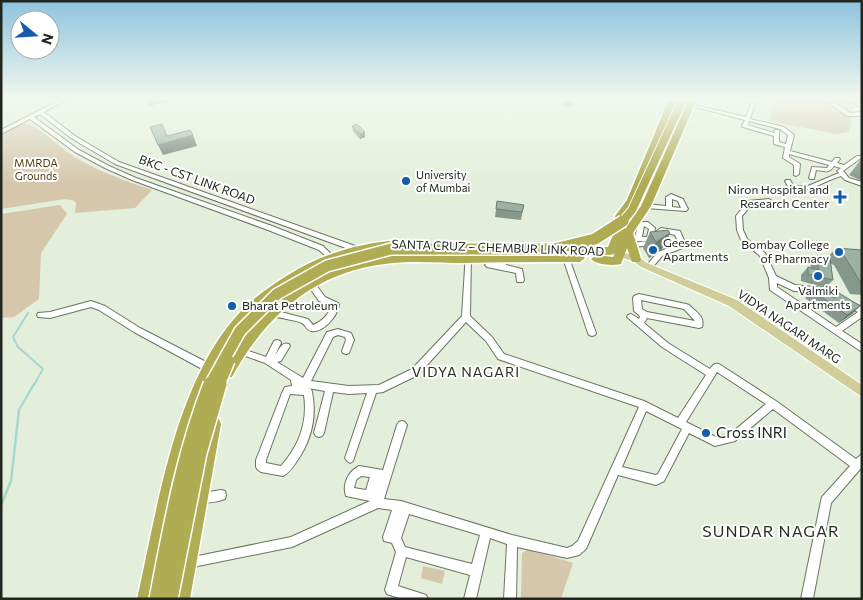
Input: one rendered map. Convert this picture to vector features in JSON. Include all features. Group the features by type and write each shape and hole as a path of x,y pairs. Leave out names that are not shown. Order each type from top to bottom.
{"highway":[{"path":"538,247 559,245 601,233 620,216 631,201 662,127"},
{"path":"676,127 681,128"},
{"path":"156,599 187,454 206,393 214,371 231,342 261,308 296,280 322,267 367,252 391,249 554,249 595,239 622,222 632,210 677,127"},
{"path":"170,599 199,453 222,372 238,344 266,311 300,284 325,271 368,257 391,254 526,255 579,250 599,243 628,225 645,202 680,127"},
{"name":"SANTA CRUZ – CHEMBUR LINK ROAD","path":"145,599 183,430 207,367 218,349 242,319 278,286 302,271 332,258 356,250 386,244 538,247 569,254 613,256 642,223 645,202 681,128"},
{"path":"620,216 642,223"},
{"name":"SANTA CRUZ – CHEMBUR LINK ROAD","path":"620,216 629,237"},
{"path":"569,254 592,250 612,240 629,237 643,264"},
{"name":"SANTA CRUZ – CHEMBUR LINK ROAD","path":"181,599 219,396 240,351 273,313 310,284 337,271 385,260 468,259 502,263 569,254"},
{"path":"242,319 259,327"},
{"path":"150,599 193,414 190,411"}],"main road":[{"name":"VIDYA NAGARI MARG","path":"613,256 643,264 733,303 862,392"}],"street":[{"name":"BKC - CST LINK ROAD","path":"45,127 72,147 134,179 321,248 332,258"},
{"name":"BKC - CST LINK ROAD","path":"60,127 81,143 107,158 143,173 356,250"},
{"path":"747,127 776,135"},
{"path":"796,174 797,164 786,158 788,149 790,133 778,127 776,143 788,149 835,161 845,167"},
{"path":"72,147 81,143"},
{"path":"788,181 792,189 810,188 823,179 840,174 845,167 859,157"},
{"path":"98,162 107,158"},
{"path":"812,178 814,168 828,170 835,161"},
{"path":"840,174 847,179 862,184"},
{"path":"214,207 221,200"},
{"path":"769,200 750,202 743,208 739,216 740,230 746,244 763,255 773,278 773,288 862,349"},
{"path":"645,202 669,208"},
{"path":"270,228 277,221"},
{"path":"629,237 650,239 652,228 642,223"},
{"path":"629,237 656,243 661,238 658,232 660,230 678,233 683,245 660,254 643,264"},
{"path":"269,359 295,379 305,384 330,387 380,388 415,372 466,317 469,245"},
{"path":"569,254 592,334"},
{"path":"489,266 502,263 517,268 520,280"},
{"path":"773,278 794,288 819,290 862,311 837,331"},
{"path":"273,313 305,321 311,328 319,326 334,312 335,306 322,299 310,284"},
{"path":"640,297 686,307 699,319 699,325 645,315 638,311 637,298 640,297"},
{"path":"41,315 50,315 90,304 102,308 137,330 207,367"},
{"path":"640,324 645,315"},
{"path":"466,317 489,339 501,357 644,405 716,442 732,438 773,404"},
{"path":"631,317 665,345 712,374"},
{"path":"305,384 330,334 338,332 348,335 350,340 346,351"},
{"path":"269,359 277,343"},
{"path":"240,351 269,359 278,359 286,346"},
{"path":"616,470 656,480 661,478 684,425 716,367 859,462 826,501 807,599"},
{"path":"295,379 297,390"},
{"path":"319,434 330,387"},
{"path":"350,458 373,389"},
{"path":"288,390 297,390 307,391 312,407 297,454 283,471 261,467 261,460 280,412 284,394 288,390"},
{"path":"386,475 359,470 355,473 348,489 350,492 512,540 567,553 575,551 582,546 644,405"},
{"path":"188,563 292,542 376,499 402,425"},
{"path":"373,473 376,499"},
{"path":"200,498 221,495"},
{"path":"403,507 392,538 402,551 476,572"},
{"path":"470,599 486,532"},
{"path":"510,599 512,540"},
{"path":"402,551 392,590 422,599"}],"green space":[{"name":"MMRDA Grounds","path":"17,127 34,127 82,161 152,190 135,208 75,213 76,203 65,199 1,209 1,135"},
{"path":"801,127 850,127 849,132 837,134"},
{"name":"MMRDA Grounds","path":"60,205 67,214 41,253 39,299 14,317 1,318 1,214"},
{"path":"529,549 573,563 561,599 521,599 522,553"},
{"path":"423,566 445,571 442,584 421,578"}],"building":[{"path":"150,127 163,127 167,136 190,130 193,135 158,145"},
{"path":"353,127 360,127 365,132 360,134"},
{"path":"497,201 524,205 522,212 496,209"},
{"path":"668,230 670,233 656,242 650,232"},
{"path":"836,248 862,250 862,283 843,254 839,254"},
{"path":"817,256 830,259 833,280 808,274 808,267 819,270"},
{"path":"815,287 835,298 839,293 860,306 847,315 812,290"}],"waterway":[{"path":"28,313 13,337 18,347 43,369 34,385"},
{"path":"1,505 11,481 19,410 34,384"}],"place":[{"name":"University of Mumbai","path":"406,181"},
{"name":"Niron Hospital and Research Center","path":"840,197"},
{"name":"Geesee Apartments","path":"653,250"},
{"name":"Bombay College of Pharmacy","path":"839,252"},
{"name":"Valmiki Apartments","path":"818,276"},
{"name":"Bharat Petroleum","path":"232,306"},
{"name":"Cross INRI","path":"706,433"}],"district":[{"name":"VIDYA NAGARI","path":"466,372"},
{"name":"SUNDAR NAGAR","path":"771,531"}]}
